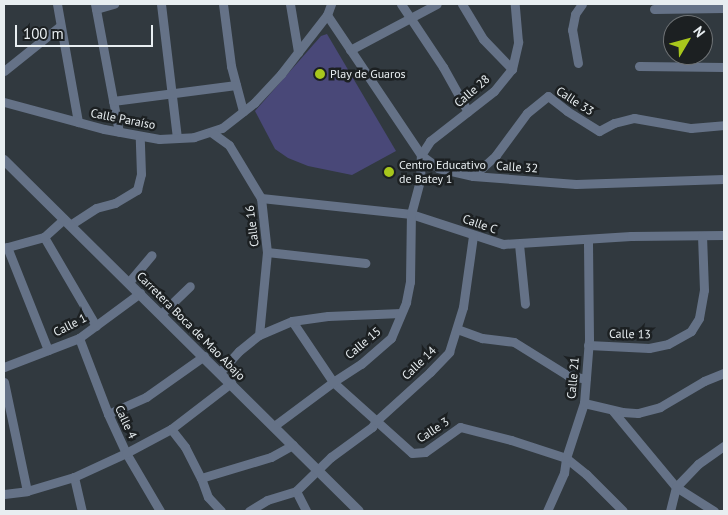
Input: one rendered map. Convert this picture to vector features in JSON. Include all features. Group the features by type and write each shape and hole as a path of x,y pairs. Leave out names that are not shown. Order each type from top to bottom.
{"street":[{"path":"58,4 60,26 78,122"},
{"path":"114,4 96,6 119,132"},
{"path":"161,4 177,138"},
{"path":"223,4 231,66 244,111"},
{"path":"290,4 298,52"},
{"name":"Calle Paraíso","path":"4,102 119,132 159,139 194,137 212,132 222,128 254,103 327,15 331,4"},
{"path":"401,4 443,67 468,112"},
{"path":"350,50 437,4"},
{"path":"462,4 483,38 512,69"},
{"name":"Calle 28","path":"421,155 430,141 494,91 512,69 518,42 514,4"},
{"path":"578,63 572,30 575,14 582,4"},
{"path":"654,9 724,8"},
{"name":"Calle 32","path":"327,15 421,155 438,168 473,176 576,184 724,178"},
{"path":"5,67 60,26"},
{"path":"639,66 724,66"},
{"path":"113,100 236,85"},
{"name":"Calle 33","path":"473,176 496,155 527,113 548,96 567,111 599,131 614,123 634,118 692,128 724,125"},
{"name":"Calle 16","path":"212,132 229,145 261,198 268,252 260,335"},
{"path":"48,350 5,248 44,236 67,222 96,208 115,203 137,190 141,174 140,136"},
{"name":"Calle 15","path":"274,426 333,382 361,364 391,338 410,282 411,214 420,181 421,155"},
{"name":"Carretera Boca de Mao Abajo","path":"4,160 359,511"},
{"name":"Calle C","path":"261,198 411,214 494,242 519,244 631,236 724,235"},
{"path":"44,236 96,326"},
{"name":"Calle 14","path":"296,491 317,470 372,428 376,421 449,352 463,307 473,236"},
{"name":"Calle 13","path":"588,345 650,348 668,344 691,330 698,318 704,290 702,236"},
{"name":"Calle 21","path":"547,511 564,473 566,458 584,403 588,345 588,240"},
{"path":"519,244 525,304"},
{"path":"268,252 365,263"},
{"path":"129,282 152,255"},
{"path":"161,314 190,286"},
{"name":"Calle 1","path":"4,367 79,338 140,294"},
{"path":"220,372 239,351 260,335 292,321 328,316 401,313"},
{"name":"Calle 3","path":"292,321 333,382 412,454 425,452 460,427 566,458 586,474 622,511"},
{"path":"457,329 482,338 514,342 567,376 586,379"},
{"name":"Calle 4","path":"79,338 108,414 126,453 160,511"},
{"path":"108,414 146,397 204,356"},
{"path":"584,403 612,410 638,413 660,407 704,381 724,373"},
{"path":"4,382 27,491"},
{"path":"4,494 27,491 74,477 126,453 171,429 231,383"},
{"path":"612,410 676,488 714,511"},
{"path":"171,429 185,447 201,478 208,497 222,511"},
{"path":"201,478 271,457 293,445"},
{"path":"670,511 676,488 698,464 724,446"},
{"path":"74,477 82,511"},
{"path":"250,511 267,500 296,491 306,511"}],"shaded area":[{"name":"Play de Guaros","path":"327,34 396,151 352,175 308,166 288,158 275,149 255,111 321,36"}],"place":[{"name":"Play de Guaros","path":"320,74"},
{"name":"Centro Educativo de Batey 1","path":"389,172"}]}
